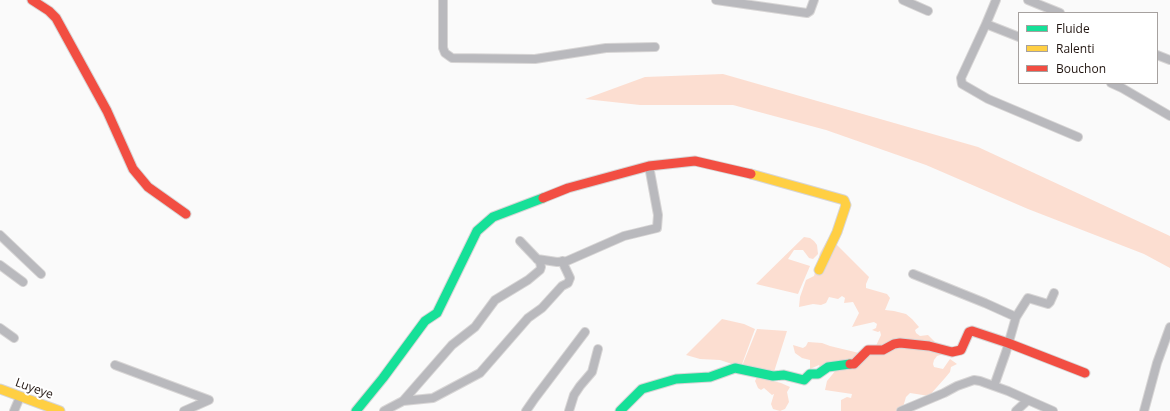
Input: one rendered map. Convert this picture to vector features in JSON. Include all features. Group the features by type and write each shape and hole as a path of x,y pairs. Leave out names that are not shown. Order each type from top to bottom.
{"street":[{"path":"32,0 49,11 56,18 107,111 133,170 148,187 186,214"},
{"path":"443,0 443,48 448,56 456,59 534,59 606,48 655,47"},
{"path":"716,0 807,13 810,11 814,0"},
{"path":"903,0 928,11"},
{"path":"996,0 961,78 962,84 988,99 1078,136"},
{"path":"1028,0 1058,12"},
{"path":"986,24 1018,37"},
{"path":"1158,55 1170,60"},
{"path":"1113,84 1170,116"},
{"path":"356,411 425,321 437,313 477,231 492,218 568,188 649,166 698,161 802,187 844,200 846,204 837,232 819,270"},
{"path":"537,259 562,261 575,258 624,236 657,228 658,215 649,166"},
{"path":"0,235 41,274"},
{"path":"384,411 403,401 452,345 475,327 495,300 528,280 541,267 541,263 520,241"},
{"path":"403,401 433,398 480,373 528,318 545,305 562,286 568,283 570,278 562,261"},
{"path":"0,265 24,282"},
{"path":"913,274 1016,317"},
{"path":"994,386 1016,317 1028,298 1048,304 1054,293"},
{"path":"1144,411 1157,363 1170,327"},
{"path":"0,328 14,338"},
{"path":"620,411 644,388 676,379 710,377 735,368 773,376 784,375 804,380 810,374 816,374 828,367 854,364 868,350 883,350 894,344 900,343 929,346 952,352 957,351 960,350 969,332 972,331 1008,343 1085,373"},
{"path":"526,411 585,332"},
{"path":"569,411 574,395 592,372 598,350"},
{"path":"115,365 209,400 184,411"},
{"path":"901,411 969,381 980,381 1008,391 1053,411"},
{"name":"Luyeye","path":"0,389 60,411"},
{"path":"14,411 20,397"},
{"path":"1016,411 1028,400"}],"shaded area":[{"path":"723,74 978,147 1170,236 1170,268 1144,254 1028,209 926,165 826,130 733,105 640,105 585,99 645,77"},
{"path":"804,237 810,238 814,241 817,245 818,254 813,259 809,258 803,250 794,250 788,259 810,266 798,294 756,284"},
{"path":"829,237 869,277 866,288 887,294 890,298 885,310 906,314 919,327 915,330 916,333 920,336 928,335 946,353 937,356 934,360 934,367 943,369 950,359 957,364 951,367 950,372 929,396 910,393 906,397 903,407 913,409 912,411 841,411 841,400 847,397 851,398 852,394 825,390 827,381 836,370 821,369 819,365 810,369 810,360 802,358 795,353 793,345 803,348 808,342 822,343 859,353 874,350 881,335 880,331 878,332 872,330 876,328 877,324 874,322 852,327 859,313 853,302 844,303 845,298 842,296 838,299 829,297 826,303 821,305 813,304 799,307 800,297 806,280 814,276 820,253"},
{"path":"722,319 744,324 755,329 741,367 720,360 700,359 686,355"},
{"path":"757,329 787,331 773,375 742,366"},
{"path":"757,377 781,383 790,387 787,392 789,402 785,409 780,411 773,409 771,404 774,394 772,395 764,388 761,390 758,388 755,381"}],"traffic: fast":[{"path":"356,411 383,378 425,321 437,313 477,231 493,217 543,198"},
{"path":"620,411 642,389 676,379 710,377 735,368 773,376 784,375 804,380 810,374 818,374 828,367 850,364"}],"traffic: slow":[{"path":"751,174 844,200 846,205 837,232 819,270"},
{"path":"0,389 60,411"}],"traffic: jam":[{"path":"32,0 49,11 56,18 107,111 133,169 148,187 186,214"},
{"path":"543,198 568,188 649,166 695,161 751,174"},
{"path":"850,364 854,364 868,350 883,350 894,344 900,343 929,346 952,352 961,350 969,332 972,331 1008,343 1085,373"}]}
